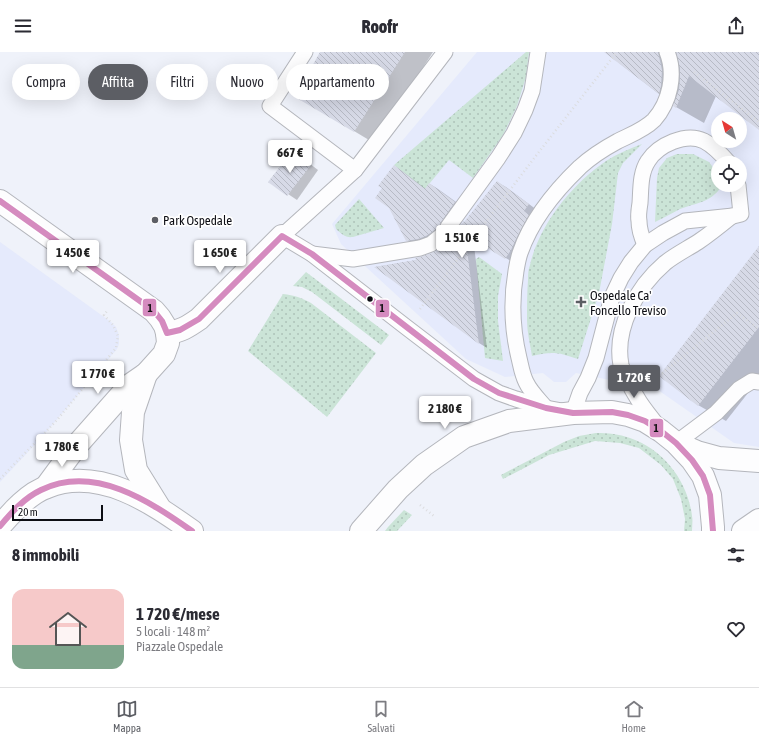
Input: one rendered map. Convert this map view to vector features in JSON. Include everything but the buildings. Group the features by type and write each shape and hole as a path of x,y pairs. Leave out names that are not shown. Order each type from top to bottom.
{"street":[{"path":"0,201 154,311 165,326 167,334 168,343 164,354 146,374 130,385 76,445 46,487"},
{"path":"167,334 187,327 199,319 282,236"},
{"path":"146,374 132,412 131,440 136,470 162,511"},
{"path":"360,531 398,489 424,465 464,437 509,421 573,413 612,412 628,415 645,421 669,437 697,452 719,458 759,461"},
{"path":"669,437 692,460 703,476 710,495 713,531"},
{"path":"76,445 78,463 86,480"},
{"path":"0,526 29,497 46,487 67,481 86,480 105,484 138,496 192,531"},
{"path":"744,531 759,520"}],"lane":[{"path":"305,52 270,106 354,170"},
{"path":"445,52 354,170 282,236 312,254 474,379 499,392 546,408 573,413 580,393 596,358 612,297 631,262 645,245 685,221 741,214 739,192"},
{"path":"312,254 353,259 420,248 430,244 445,231 498,158 514,133 532,91 538,52"},
{"path":"546,408 526,382 515,341 512,300 520,254 530,230 544,208 581,166 617,141 634,134 648,125 663,109 668,95 672,71 667,52"},
{"path":"645,245 641,237 638,221 642,174 647,162 655,152 665,144 691,138 703,140 715,148 723,156"},
{"path":"733,216 699,241 666,262 648,280 631,307 622,329 620,348 622,366 640,404 669,437 716,413 739,389 752,381 759,382"}],"path":[{"path":"417,312 617,52"},
{"path":"692,71 759,122"},
{"path":"0,479 57,420 116,348 118,336 113,325 104,315 108,310"},
{"path":"659,376 737,313 759,329"},
{"path":"419,505 434,516"}],"shaded area":[{"name":"Ospedale Ca' Foncello Treviso","path":"477,52 759,52 759,447 734,443 658,390 576,373 566,382 554,382 543,373 505,377 466,359 341,244 332,224"},
{"path":"0,242 111,322 116,327 119,335 119,344 117,349 41,438 0,482"}],"green space":[{"path":"526,52 529,52 526,77 517,106 503,135 473,178 449,160 425,189 394,165"},
{"path":"642,144 623,163 618,173 612,224 599,293 578,359 555,353 545,353 532,356 527,324 528,274 534,250 541,235 569,193 593,170 614,156"},
{"path":"677,154 693,154 709,162 711,165 711,192 717,192 704,201 680,209 655,222 657,178 659,168 667,158"},
{"path":"359,199 384,228 353,237 346,236 336,229 335,225"},
{"path":"479,257 502,274 498,296 498,321 503,361 485,358 476,260"},
{"path":"306,272 389,335 381,345 312,292 302,287 293,286"},
{"path":"283,294 298,297 311,303 376,353 327,417 248,351"},
{"path":"596,433 613,434 630,438 642,443 663,458 679,479 690,503 692,531 684,531 685,519 681,499 673,479 661,465 639,448 620,443 595,441 549,455 503,479 501,475 564,442 579,436"},
{"path":"404,510 412,515 397,531 385,531 388,527"}],"transit line":[{"name":"1","path":"0,201 154,311 162,321 167,333 180,330 199,319 282,236 312,254 474,379 499,393 546,408 573,413 612,412 628,415 645,421 661,431 676,443 692,460 703,476 710,495 713,531"},
{"name":"1","path":"0,526 19,506 35,493 61,483 81,481 101,484 139,498 158,508 192,531"}],"place":[{"name":"Park Ospedale","path":"155,220"},
{"name":"Ospedale Ca' Foncello Treviso","path":"581,302"}]}
